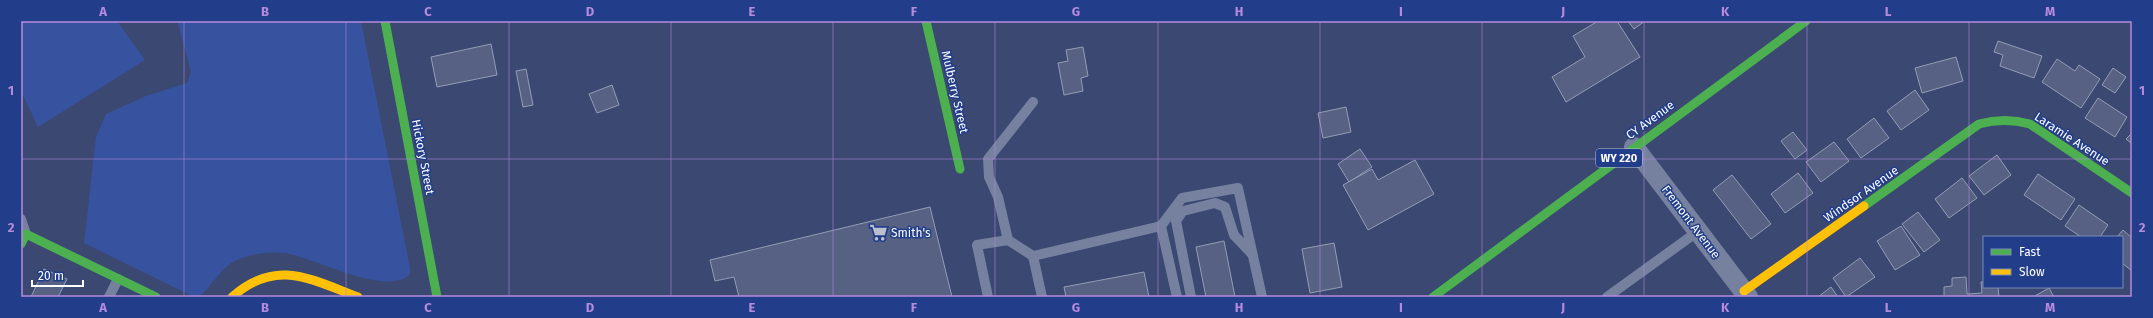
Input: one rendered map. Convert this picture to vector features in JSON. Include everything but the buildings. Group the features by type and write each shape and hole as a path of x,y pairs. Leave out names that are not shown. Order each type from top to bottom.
{"street":[{"name":"Hickory Street","path":"385,21 437,297"},
{"name":"Mulberry Street","path":"926,21 960,169"},
{"name":"CY Avenue","path":"1433,297 1806,21"},
{"name":"Laramie Avenue","path":"1994,120 2013,119 2030,124 2132,193"},
{"name":"Windsor Avenue","path":"1746,294 1979,124 1994,120"},
{"name":"Fremont Avenue","path":"1634,147 1697,232 1746,294"},
{"path":"21,244 24,233 156,297"},
{"path":"232,297 241,287 263,276 290,274 358,297"}],"lane":[{"path":"1008,240 998,197 989,177 988,159 1033,102"},
{"path":"1032,256 1161,226 1182,198 1238,188 1262,297"},
{"path":"1191,297 1176,221 1183,211 1215,203 1225,207 1234,234 1252,254"},
{"path":"21,219 24,233"},
{"path":"1161,226 1177,297"},
{"path":"1607,297 1697,232"},
{"path":"988,297 977,245 1008,240 1032,256 1042,297"},
{"path":"109,297 118,279"}],"shaded area":[{"path":"21,21 117,21 145,60 38,127 21,91"},
{"path":"180,21 361,21 410,274 399,280 385,281 368,279 298,256 279,252 267,253 248,256 232,263 222,271 200,296 190,295 84,243 96,137 106,114 146,96 187,83 191,72 178,23"}],"traffic: fast":[{"path":"385,21 437,297"},
{"path":"926,21 960,169"},
{"path":"1433,297 1806,21"},
{"path":"1864,206 1979,124 1998,120 2011,120 2030,124 2132,193"},
{"path":"21,244 26,234 156,297"}],"traffic: slow":[{"path":"1744,291 1864,206"},
{"path":"232,297 248,285 264,278 279,275 309,279 358,297"}],"place":[{"name":"Smith's","path":"878,233"}]}
